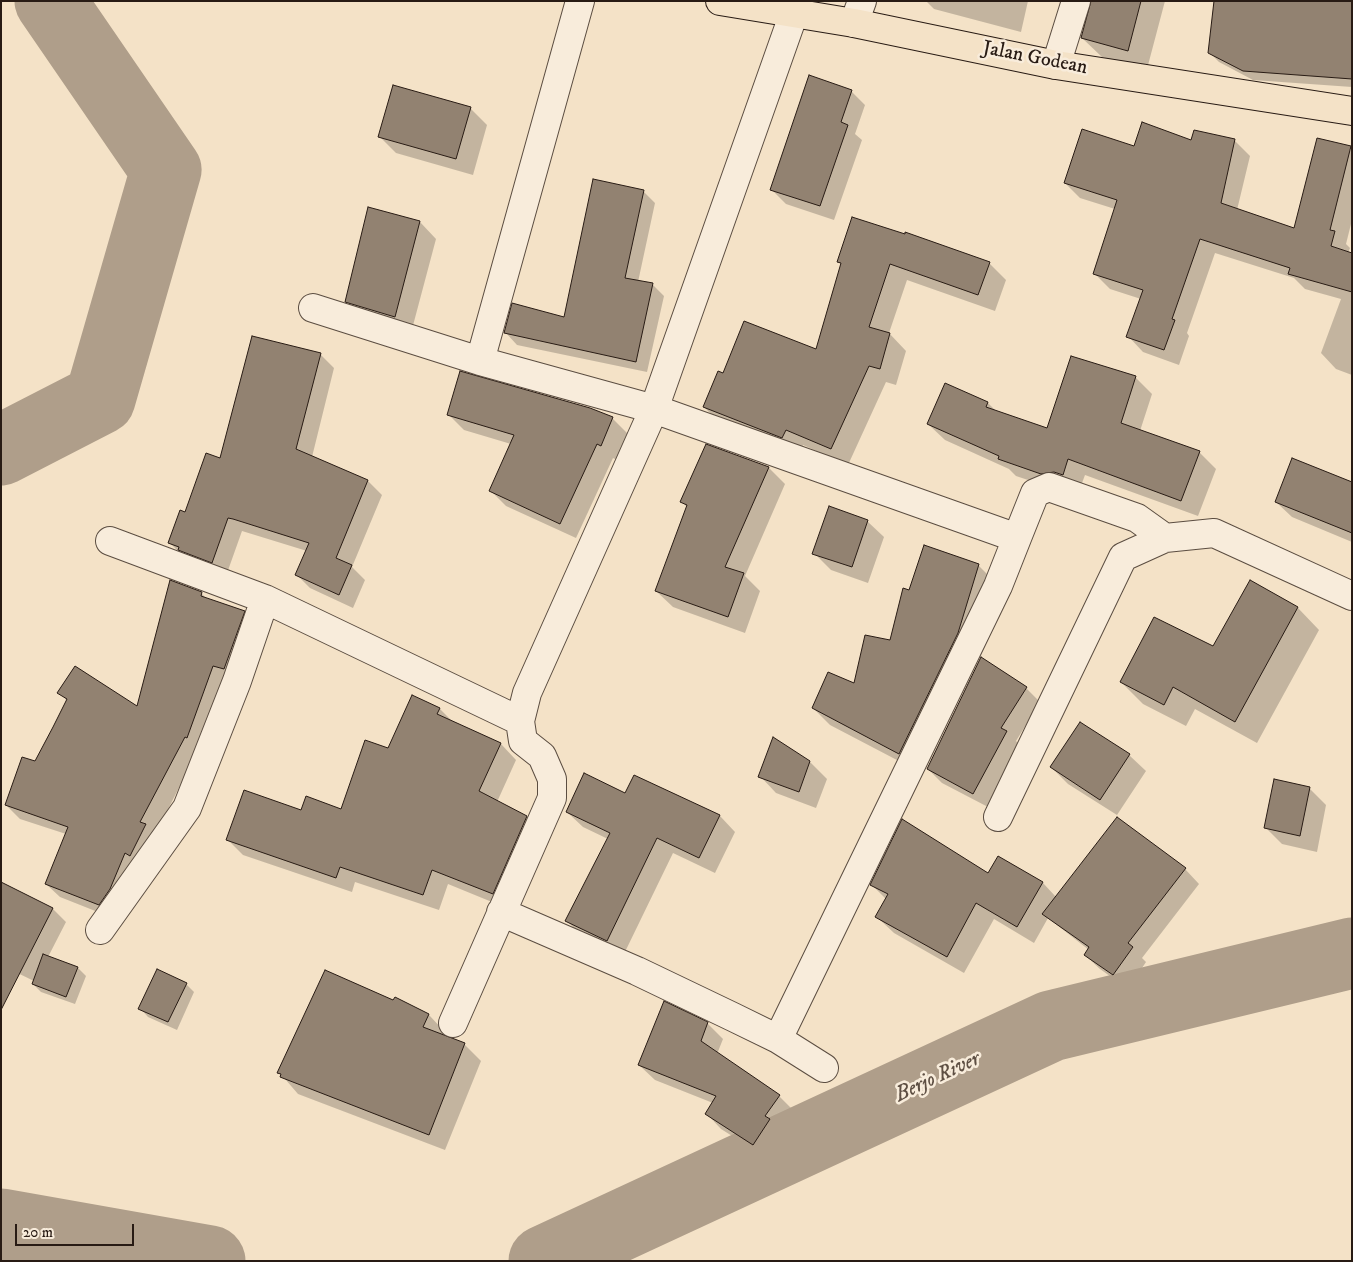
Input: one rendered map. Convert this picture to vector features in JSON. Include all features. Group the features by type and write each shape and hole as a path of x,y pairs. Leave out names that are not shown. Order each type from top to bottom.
{"main road":[{"name":"Jalan Godean","path":"720,1 794,13 858,12 1056,65 1352,111"}],"street":[{"path":"480,361 580,1"},
{"path":"1056,65 1076,1"},
{"path":"453,1023 552,798 552,778 542,756 524,741 520,721 527,693 654,410 794,13"},
{"path":"313,308 480,361 654,410 1017,538"},
{"path":"778,1039 994,594 1036,493 1049,487 1137,518 1165,538"},
{"path":"998,817 1123,557 1165,538 1214,533 1352,596"},
{"path":"110,541 265,599 520,721"},
{"path":"100,930 187,808 237,681 265,599"},
{"path":"501,912 637,971 778,1039 824,1068"}],"building":[{"path":"1091,1 1141,1 1128,51 1081,38"},
{"path":"1214,1 1352,1 1352,79 1243,71 1208,53"},
{"path":"809,75 852,90 841,122 848,125 820,206 770,190"},
{"path":"393,85 471,107 456,159 378,137"},
{"path":"1142,122 1191,140 1194,130 1235,139 1221,203 1294,228 1317,138 1351,146 1330,230 1335,231 1331,246 1352,253 1352,292 1288,274 1290,268 1200,239 1172,319 1175,320 1164,350 1126,337 1143,290 1093,274 1117,200 1064,183 1082,129 1134,146"},
{"path":"593,179 644,190 625,278 653,283 636,362 504,333 512,303 564,317"},
{"path":"368,207 420,221 395,317 345,302"},
{"path":"852,217 905,234 905,232 990,262 978,295 890,264 869,327 890,333 880,369 869,366 831,449 786,430 782,438 703,407 718,371 723,373 744,321 816,349 841,263 837,262"},
{"path":"252,336 321,353 296,449 368,480 336,558 352,565 339,595 295,575 309,543 233,519 228,518 212,563 178,550 179,547 168,543 180,510 185,512 206,453 220,458"},
{"path":"1071,356 1136,376 1121,423 1200,451 1181,501 1068,459 1063,475 1054,472 1041,474 998,459 999,456 927,424 945,383 988,402 986,407 1047,428"},
{"path":"460,371 590,408 613,417 601,446 597,444 560,524 489,491 514,435 447,415"},
{"path":"706,444 769,467 725,567 744,573 728,617 655,591 687,505 680,502"},
{"path":"1292,458 1352,482 1352,533 1275,502"},
{"path":"829,506 868,520 852,567 812,554"},
{"path":"924,545 979,564 958,633 899,754 812,708 828,672 854,683 865,635 890,640 903,588 909,590"},
{"path":"170,580 202,592 201,596 245,611 224,669 213,666 187,738 185,737 140,822 146,824 130,856 125,853 110,889 99,905 45,884 68,827 5,805 22,757 35,761 53,727 67,699 57,693 75,666 137,706"},
{"path":"1250,580 1298,607 1235,722 1173,687 1164,705 1120,682 1154,617 1213,646"},
{"path":"981,657 1027,687 1001,728 1007,731 973,794 927,769"},
{"path":"412,695 440,708 437,714 501,743 479,791 527,816 493,894 432,870 423,895 340,867 336,878 226,840 244,790 301,810 306,796 341,809 365,740 388,748"},
{"path":"1080,722 1130,754 1100,800 1050,767"},
{"path":"773,737 810,761 799,792 758,777"},
{"path":"584,773 625,793 634,775 720,815 699,858 657,838 607,941 565,921 610,833 566,812"},
{"path":"1274,779 1310,787 1300,836 1264,828"},
{"path":"1117,817 1186,868 1128,943 1133,947 1113,975 1084,955 1089,947 1042,914"},
{"path":"902,819 988,873 998,856 1043,882 1017,927 976,903 947,957 875,917 888,894 870,885"},
{"path":"1,882 53,908 1,1010"},
{"path":"43,954 78,967 66,997 32,984"},
{"path":"157,969 187,983 168,1022 138,1009"},
{"path":"325,970 393,1000 395,997 429,1014 423,1027 465,1043 429,1135 280,1077 281,1074 277,1073"},
{"path":"664,1001 708,1022 701,1041 780,1095 765,1116 770,1119 753,1145 705,1114 716,1096 638,1065"}],"waterway":[{"path":"1,450 100,399 166,170 50,1"},
{"name":"Berjo River","path":"544,1261 1051,1026 1352,953"},
{"name":"Berjo River","path":"1,1224 210,1261"}]}
